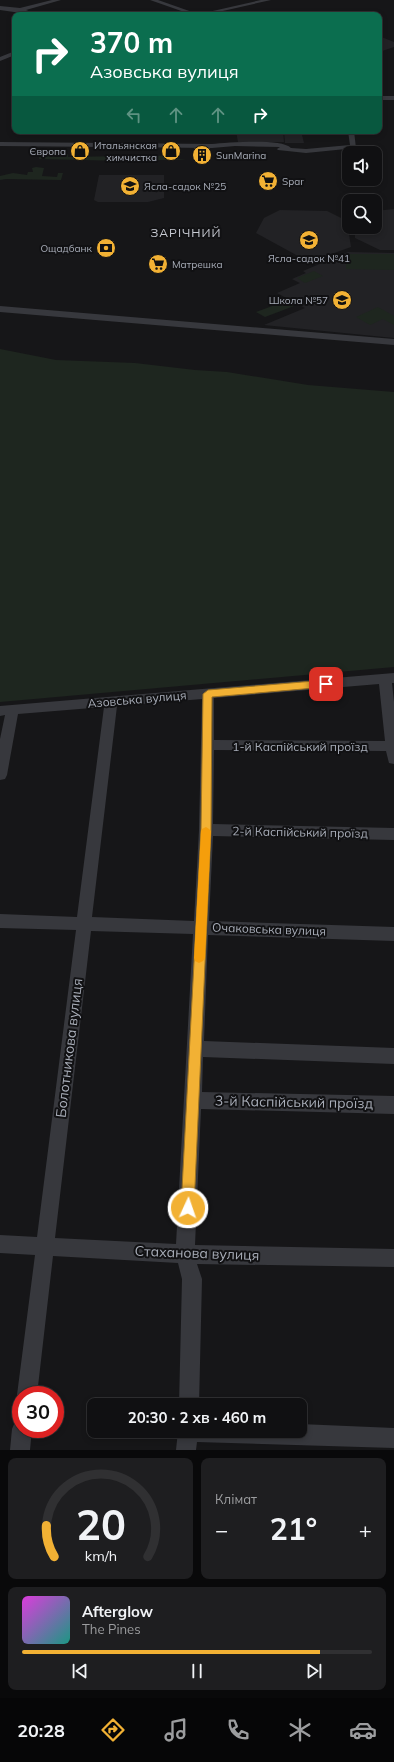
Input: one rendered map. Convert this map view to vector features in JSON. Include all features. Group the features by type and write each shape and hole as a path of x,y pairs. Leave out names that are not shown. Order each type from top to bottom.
{"street":[{"path":"20,10 58,0"},
{"path":"153,0 186,12"},
{"path":"212,12 268,0"},
{"path":"196,12 217,4"},
{"path":"0,8 26,12"},
{"path":"0,59 12,54"},
{"path":"382,98 394,98"},
{"path":"0,144 212,146 306,151 354,146 352,134"},
{"path":"0,309 394,342"},
{"path":"389,678 393,752"},
{"name":"Азовська вулиця","path":"6,711 389,678"},
{"path":"189,1398 192,1279 185,1254 206,830 208,694"},
{"name":"Болотникова вулиця","path":"28,1386 111,701"},
{"path":"0,775 6,711"},
{"name":"1-й Каспійський проїзд","path":"207,745 393,752"},
{"name":"2-й Каспійський проїзд","path":"206,830 394,834"},
{"name":"Очаковська вулиця","path":"0,921 394,934"},
{"path":"196,1049 394,1056"},
{"name":"3-й Каспійський проїзд","path":"193,1100 394,1105"},
{"name":"Стаханова вулиця","path":"0,1244 185,1254 394,1258"},
{"path":"307,1435 394,1438"},
{"path":"20,1450 21,1438"},
{"path":"186,1450 187,1438"}],"shaded area":[{"path":"382,37 394,42 394,47 382,51"},
{"path":"237,134 283,134 284,142 238,142"},
{"path":"284,134 302,134 304,143 285,143"},
{"path":"65,149 64,153 68,154 68,157 125,156 124,161 39,159 40,153 56,154 56,150"},
{"path":"131,155 175,156 175,159 186,160 131,160"},
{"path":"32,168 44,168 42,176 57,177 58,173 63,173 61,180 0,180 0,176 13,173 27,175 28,172 33,172"},
{"name":"Ясла-садок №25","path":"99,175 164,175 164,198 148,202 98,202 94,200"},
{"path":"394,209 394,250 380,250 355,238 355,234 382,234 382,210"},
{"name":"Ясла-садок №41","path":"280,210 327,211 342,218 342,234 349,234 351,247 309,262 256,233 264,218"},
{"name":"Школа №57","path":"348,252 394,253 394,338 264,325 305,308 277,293 300,283 292,279 306,273 303,271"},
{"path":"346,254 394,254 394,270 346,269"},
{"path":"314,271 323,276 305,283 297,278"},
{"path":"286,301 294,306 265,317 256,312"},
{"path":"378,307 394,316 394,325 383,319 370,325 356,317"},
{"path":"0,349 56,360 135,363 227,372 308,385 394,392 394,667 0,702"}],"slow traffic":[{"path":"199,958 206,831"}],"place":[{"name":"Європа","path":"80,151"},
{"name":"Итальянская химчистка","path":"171,151"},
{"name":"SunMarina","path":"202,155"},
{"name":"Spar","path":"268,181"},
{"name":"Ясла-садок №25","path":"130,186"},
{"name":"Ясла-садок №41","path":"309,240"},
{"name":"Ощадбанк","path":"106,248"},
{"name":"Матрешка","path":"158,264"},
{"name":"Школа №57","path":"342,300"}],"district":[{"name":"ЗАРІЧНИЙ","path":"186,232"}],"route":[{"path":"188,1208 196,1049 200,927 206,830 208,694 326,684"}]}
